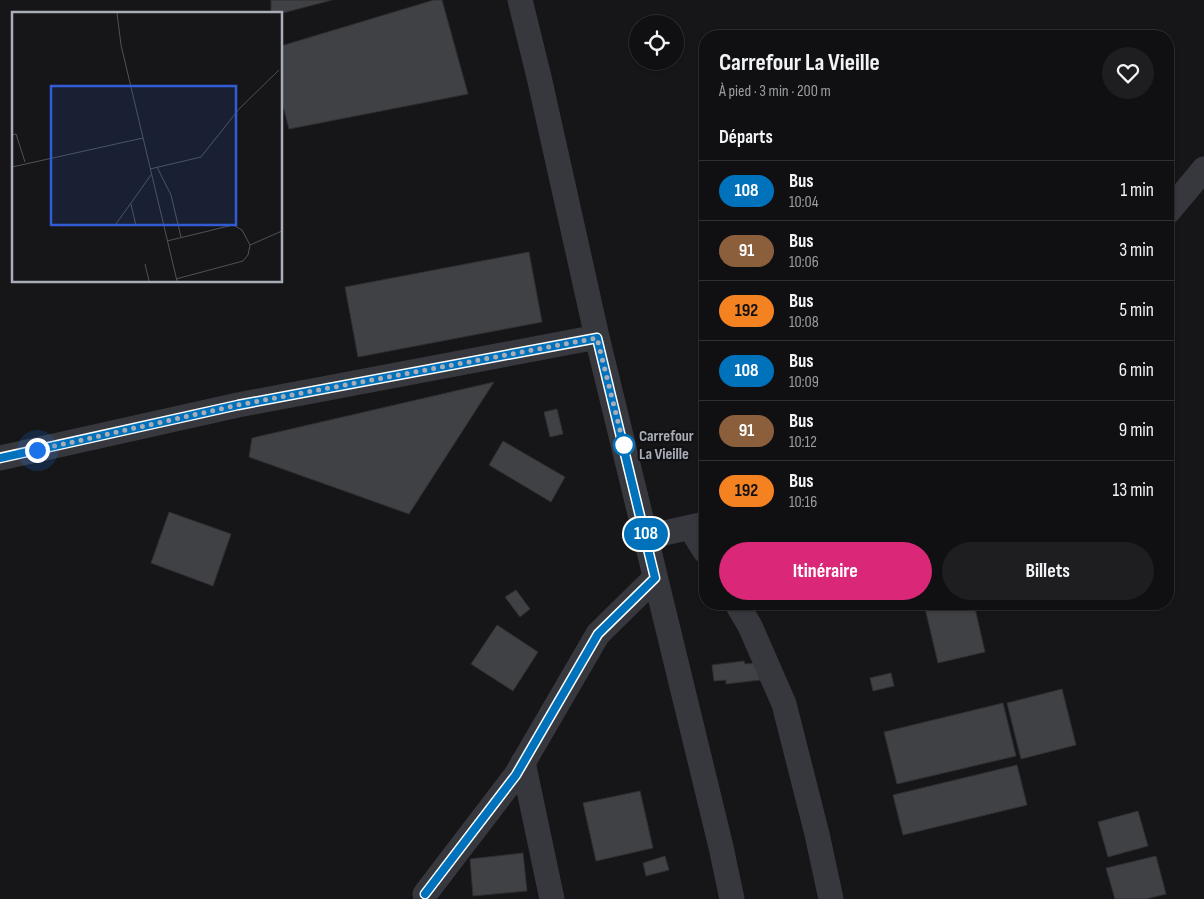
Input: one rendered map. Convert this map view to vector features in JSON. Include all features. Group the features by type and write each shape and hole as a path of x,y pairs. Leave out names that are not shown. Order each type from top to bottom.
{"street":[{"path":"520,0 597,338 732,899"},
{"path":"1174,205 1204,169"},
{"path":"0,458 238,405 597,338"},
{"path":"646,537 698,525"},
{"path":"425,894 516,775 598,634 655,578"},
{"path":"741,610 750,626 784,704 817,834 831,899"},
{"path":"523,762 552,899"}],"building":[{"path":"271,0 332,0 282,13 271,12"},
{"path":"434,0 442,0 468,94 289,129 282,102 282,46"},
{"path":"529,252 542,322 358,357 345,287"},
{"path":"494,382 409,514 249,457 252,438"},
{"path":"557,409 563,434 550,437 544,412"},
{"path":"503,441 565,477 551,502 489,465"},
{"path":"169,512 231,534 213,586 151,563"},
{"path":"516,590 530,609 520,617 505,597"},
{"path":"925,610 975,610 985,652 938,663"},
{"path":"497,625 538,652 513,691 471,664"},
{"path":"744,661 745,664 758,663 760,680 726,684 726,680 714,681 712,665"},
{"path":"891,673 894,686 873,691 870,678"},
{"path":"1062,689 1076,745 1021,759 1007,703"},
{"path":"1003,703 1016,756 897,784 884,732"},
{"path":"1017,765 1027,805 903,835 893,795"},
{"path":"640,791 653,848 596,861 583,803"},
{"path":"1138,811 1148,846 1108,857 1098,822"},
{"path":"523,853 527,891 473,896 470,859"},
{"path":"665,856 669,870 646,876 643,863"},
{"path":"1156,856 1166,894 1146,899 1115,899 1106,868"}],"bus line":[{"name":"108","path":"0,458 238,405 597,338 655,578 598,634 516,775 425,894"}],"place":[{"name":"Carrefour La Vieille","path":"624,445"}],"route":[{"path":"37,450 238,405 597,338 624,445"}]}
